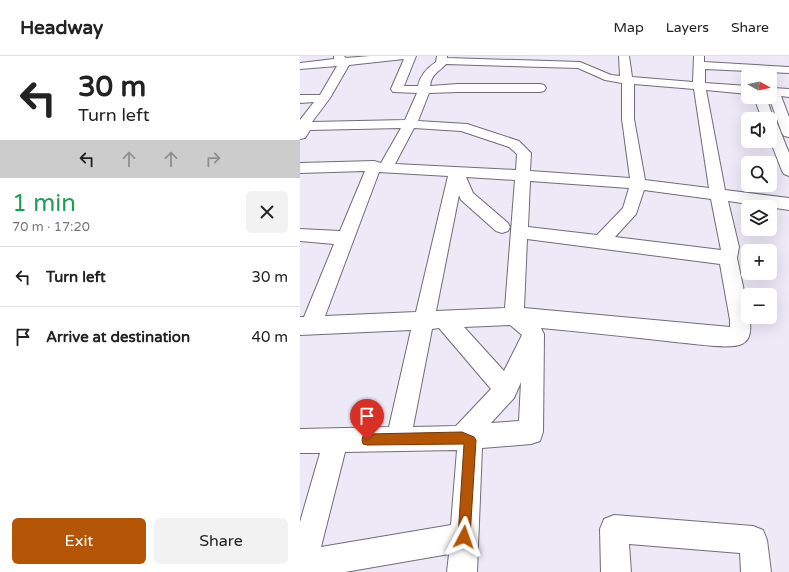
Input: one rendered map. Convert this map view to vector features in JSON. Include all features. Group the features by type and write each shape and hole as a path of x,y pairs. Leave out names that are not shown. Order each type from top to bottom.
{"street":[{"path":"300,66 342,59 403,56"},
{"path":"411,56 397,89 540,88"},
{"path":"601,242 630,210 638,184 628,119 628,79 626,76 624,56"},
{"path":"741,89 699,85 609,78 580,65 512,60 442,58 441,64 434,68 425,79 424,90 410,124 380,167 306,326 514,316 701,335 736,337 740,334 740,320 728,258 730,247 718,194 699,85 699,61 789,70"},
{"path":"300,441 462,438 531,432 534,334 514,316 510,229 522,175 524,153 514,144 462,127 410,124 303,131 306,120 324,98 342,59"},
{"path":"788,127 773,92 789,93"},
{"path":"302,105 324,98"},
{"path":"777,141 789,171"},
{"path":"300,182 302,168 380,167 522,175 638,184 789,204"},
{"path":"456,172 467,196 510,229 728,258"},
{"path":"398,439 434,319 456,172"},
{"path":"300,235 346,238"},
{"path":"434,319 506,390"},
{"path":"462,438 506,390 534,334"},
{"path":"462,438 470,440 462,572"},
{"path":"336,441 301,568 464,537"},
{"path":"616,572 614,529 753,540 756,572"}],"route":[{"path":"367,440 462,438 470,440 464,537"}]}
